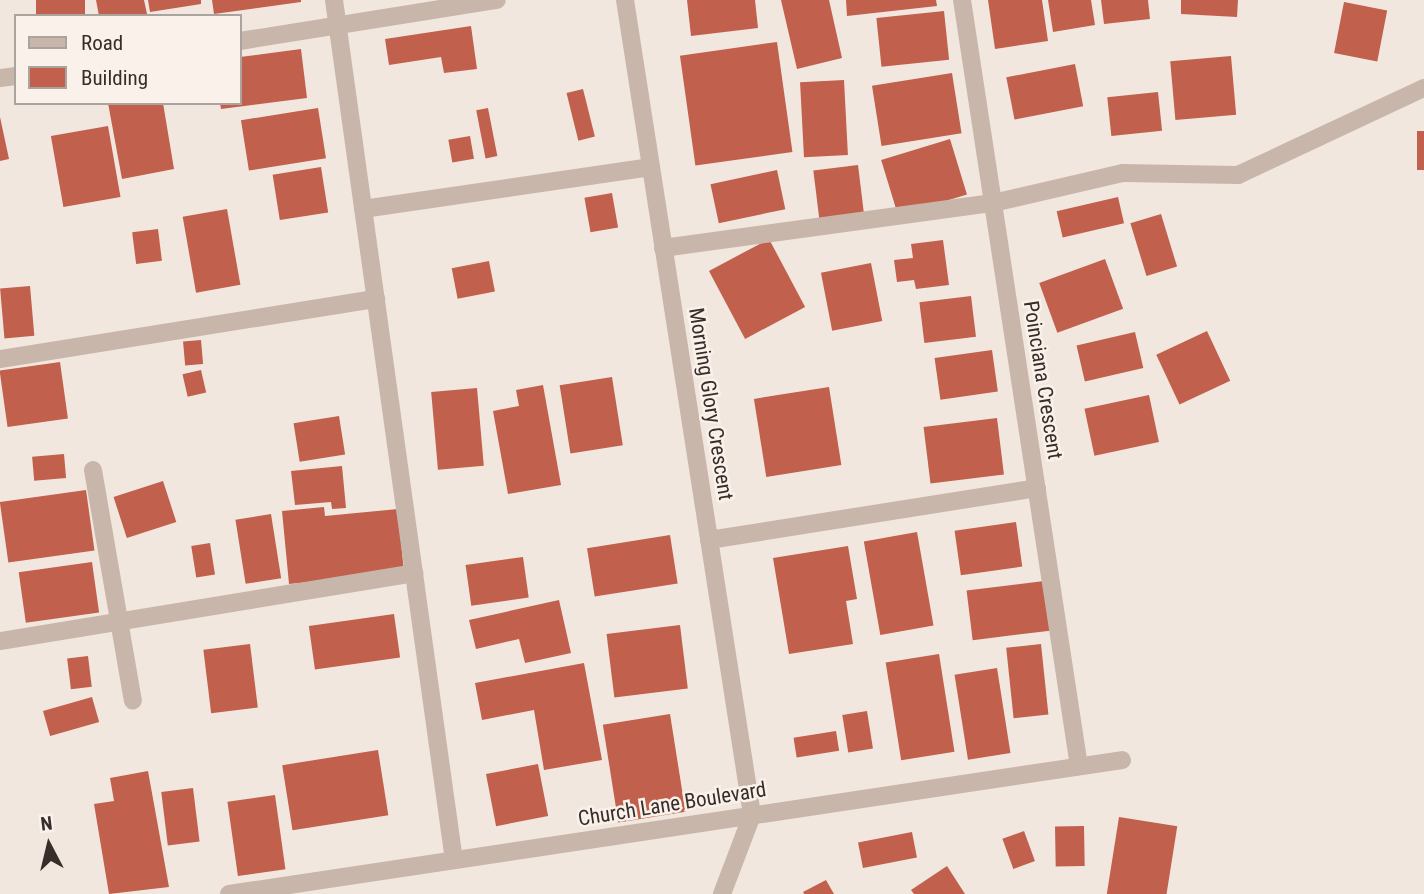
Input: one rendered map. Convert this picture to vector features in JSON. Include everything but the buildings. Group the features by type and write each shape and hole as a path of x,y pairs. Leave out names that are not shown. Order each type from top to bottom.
{"street":[{"path":"334,0 454,860"},
{"path":"242,41 497,0"},
{"name":"Morning Glory Crescent","path":"625,0 752,815"},
{"name":"Poinciana Crescent","path":"962,0 1079,766"},
{"path":"663,248 993,203 1122,173 1238,175 1424,88"},
{"path":"363,209 651,167"},
{"path":"0,359 376,299"},
{"path":"93,470 117,621 134,701"},
{"path":"709,540 1037,488"},
{"path":"0,641 414,573"},
{"name":"Church Lane Boulevard","path":"229,894 1122,760"},
{"path":"723,894 752,815"}]}
